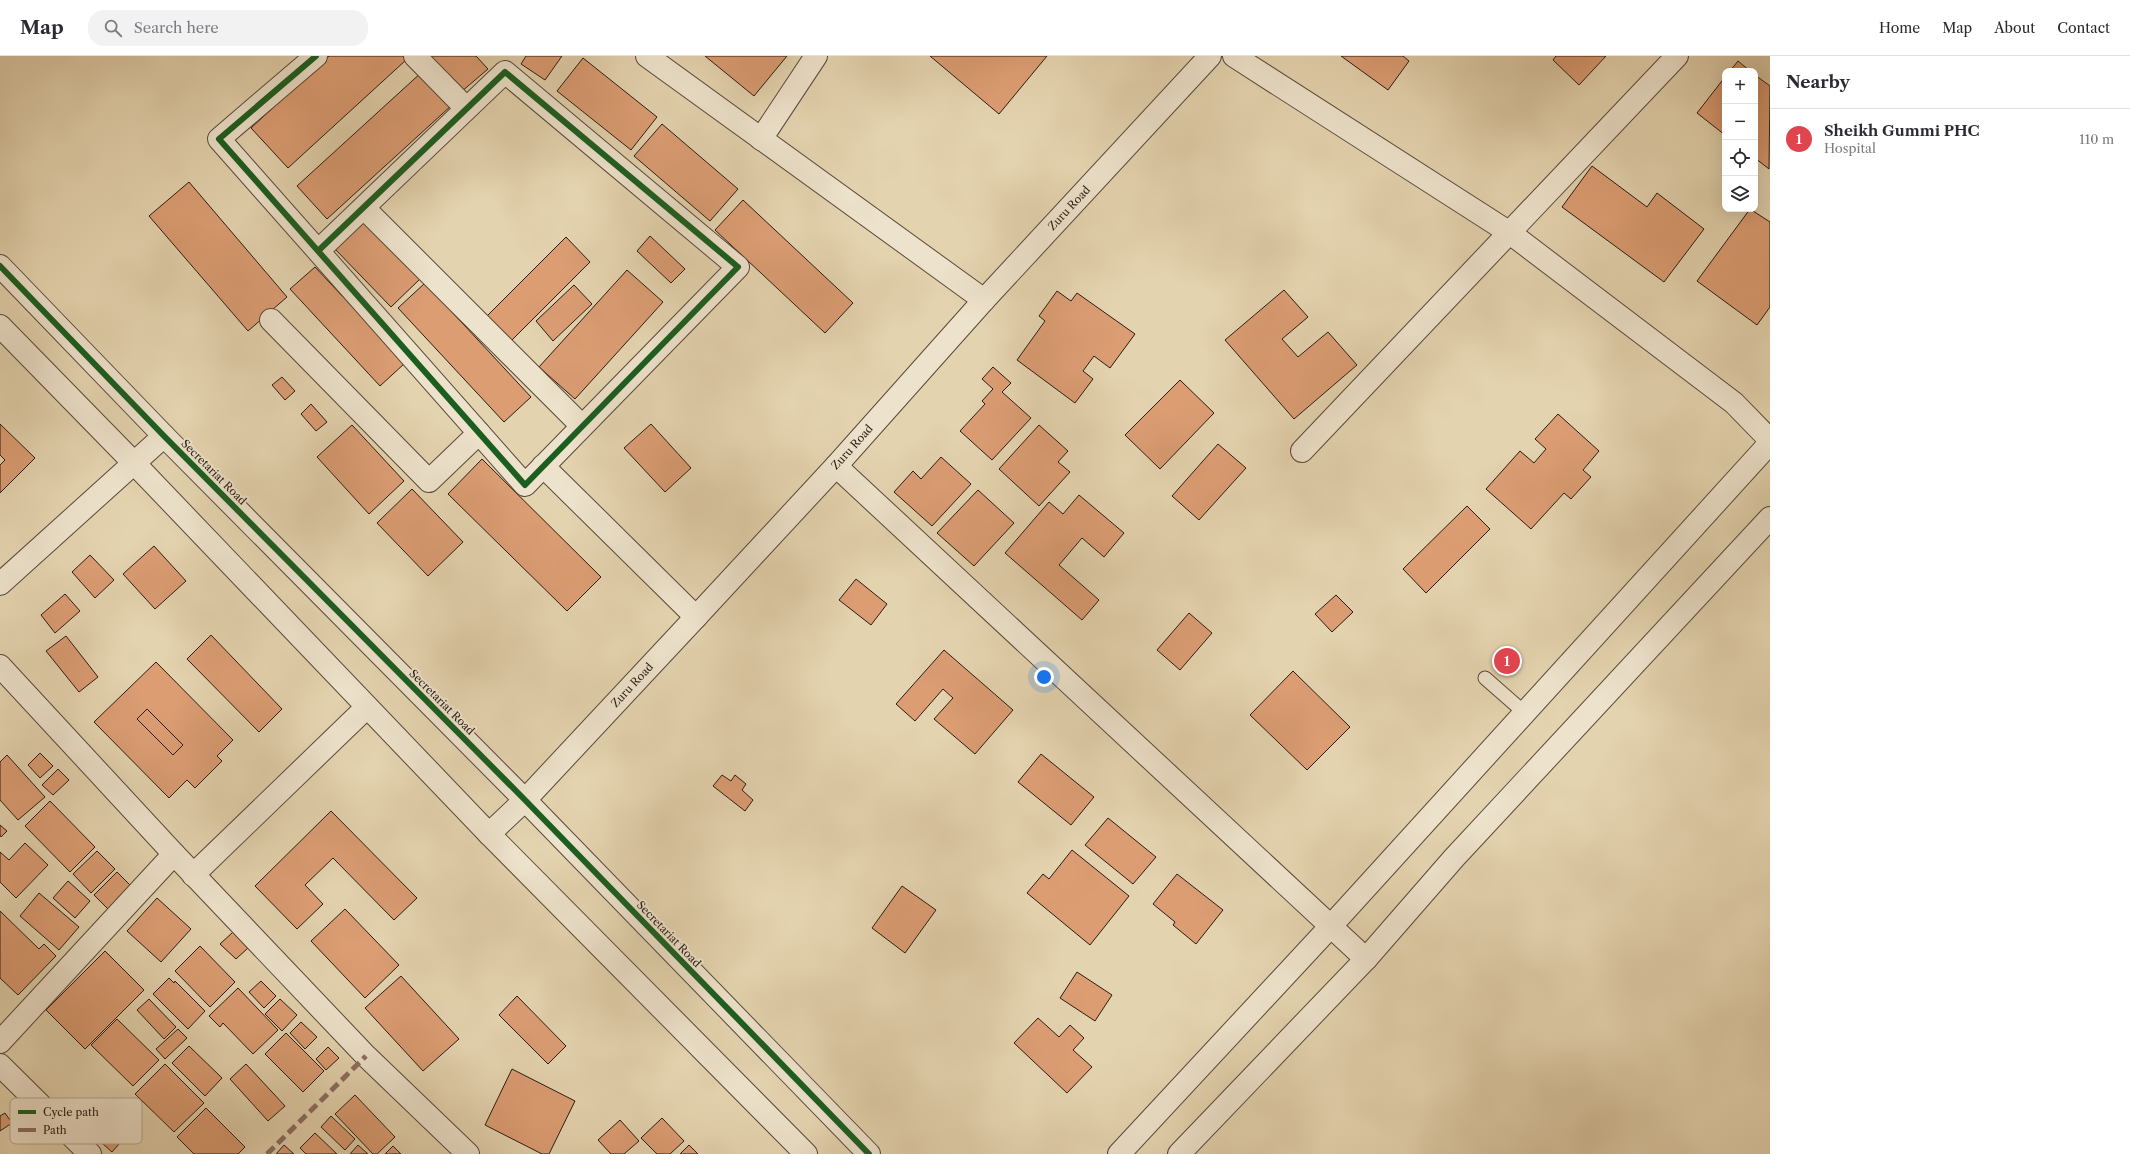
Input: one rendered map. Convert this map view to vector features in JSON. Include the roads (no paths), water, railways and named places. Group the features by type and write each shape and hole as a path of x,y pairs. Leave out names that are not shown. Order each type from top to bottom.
{"street":[{"path":"316,56 219,139 318,251 525,485 738,268 505,72 318,251"},
{"path":"415,56 466,108"},
{"path":"647,56 984,300"},
{"path":"762,139 816,56"},
{"name":"Zuru Road","path":"488,834 525,800 836,466 984,300 1210,56"},
{"path":"1234,56 1510,233 1734,403 1770,440"},
{"path":"1302,452 1677,56"},
{"path":"364,208 582,426"},
{"name":"Secretariat Road","path":"0,266 164,436 525,800 869,1154"},
{"path":"271,320 428,481 479,433"},
{"path":"0,326 133,462 488,834 806,1154"},
{"path":"0,584 133,462 164,436"},
{"path":"1119,1154 1330,927 1770,443"},
{"path":"543,466 696,616"},
{"path":"836,466 1366,959"},
{"path":"1179,1154 1366,959 1454,858 1770,518"},
{"path":"0,666 174,854 366,1056 468,1154"},
{"path":"193,874 367,707"},
{"path":"0,1042 174,854"},
{"path":"0,1065 33,1098"},
{"path":"80,1144 90,1154"}],"lane":[{"path":"1485,678 1525,713"}],"place":[{"name":"Sheikh Gummi PHC","path":"1507,661"}]}
